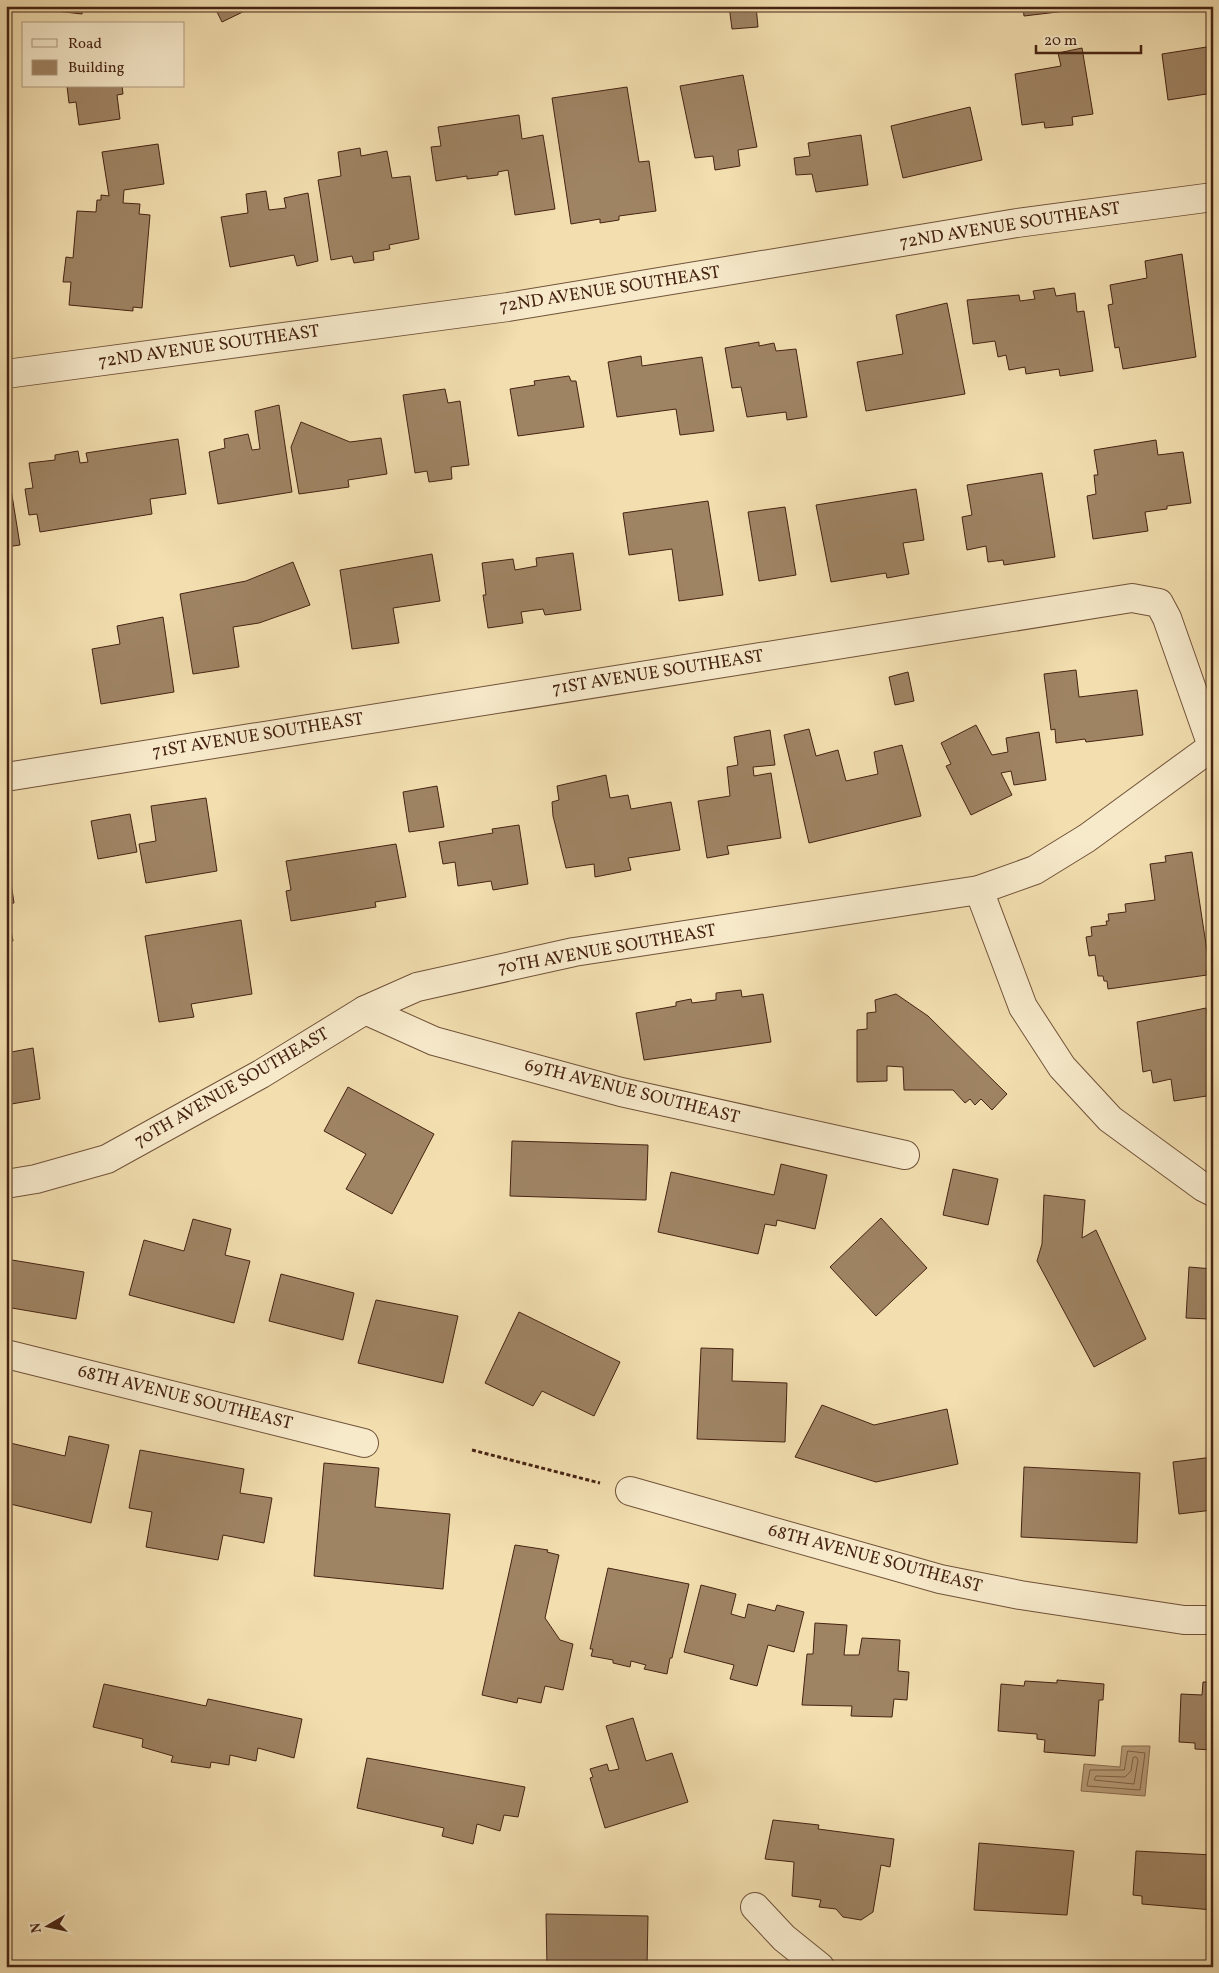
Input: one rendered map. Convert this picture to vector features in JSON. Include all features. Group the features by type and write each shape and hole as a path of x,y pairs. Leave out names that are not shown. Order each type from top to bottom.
{"street":[{"name":"72ND AVENUE SOUTHEAST","path":"6,374 508,307 1017,223 1213,197"},
{"name":"71ST AVENUE SOUTHEAST","path":"6,777 1132,598 1159,603 1167,618 1213,746"},
{"name":"70TH AVENUE SOUTHEAST","path":"6,1184 36,1179 107,1159 261,1074 365,1010 417,987 574,952 979,890 1035,870 1087,838 1213,746"},
{"path":"979,890 1023,1007 1062,1067 1110,1119 1195,1182 1213,1192"},
{"name":"69TH AVENUE SOUTHEAST","path":"365,1010 434,1041 611,1089 905,1155"},
{"name":"68TH AVENUE SOUTHEAST","path":"6,1354 364,1443"},
{"name":"68TH AVENUE SOUTHEAST","path":"630,1491 940,1580 1030,1597 1184,1620 1213,1620"},
{"path":"755,1907 784,1938 820,1967"}],"path":[{"path":"472,1450 630,1491"}],"water":[{"path":"1122,1746 1150,1746 1145,1796 1081,1791 1084,1764 1120,1767"}],"building":[{"path":"47,6 83,6 82,14 47,10"},
{"path":"214,6 255,6 222,22"},
{"path":"729,6 756,6 758,27 732,29"},
{"path":"880,6 903,6 880,10"},
{"path":"1023,6 1091,6 1091,8 1024,16"},
{"path":"1213,46 1213,93 1168,100 1162,54"},
{"path":"1082,48 1093,114 1072,117 1073,125 1045,128 1044,122 1022,125 1015,74 1061,66 1058,53"},
{"path":"743,75 757,147 738,150 740,166 715,170 713,156 695,158 680,86"},
{"path":"627,87 639,162 649,161 656,211 619,216 619,220 600,223 600,219 571,224 552,98"},
{"path":"67,88 122,88 123,94 117,95 120,119 79,125 76,102 69,103"},
{"path":"970,107 982,160 903,178 891,126"},
{"path":"519,115 522,139 543,135 555,209 515,215 508,170 498,172 498,175 467,179 467,176 436,181 431,147 441,146 438,127"},
{"path":"861,135 868,185 816,192 812,174 796,175 794,158 810,156 808,143"},
{"path":"158,144 164,184 124,190 123,203 140,204 139,214 150,215 142,308 133,307 133,311 69,305 71,282 63,282 66,257 73,258 77,211 96,212 97,200 101,200 101,195 109,196 102,152"},
{"path":"360,148 361,156 387,151 392,178 410,176 419,239 389,245 390,249 373,252 374,260 354,263 352,256 331,260 318,180 341,176 338,152"},
{"path":"266,191 269,210 286,208 284,198 308,193 318,261 297,266 294,255 230,267 221,217 248,213 246,194"},
{"path":"1182,254 1196,357 1123,369 1119,347 1115,348 1108,305 1113,304 1110,285 1147,278 1145,261"},
{"path":"1054,288 1056,296 1075,293 1077,312 1084,311 1093,371 1060,376 1059,369 1026,374 1025,367 1009,370 1006,355 998,357 995,341 973,344 967,300 1019,295 1020,301 1035,299 1033,291"},
{"path":"947,303 965,394 866,411 857,362 903,354 896,315"},
{"path":"759,342 759,346 774,343 776,351 796,349 807,417 787,420 786,412 747,417 741,387 732,388 725,348"},
{"path":"641,356 642,366 702,357 714,431 680,435 676,409 617,417 608,362"},
{"path":"569,376 571,381 576,381 584,427 518,436 510,389 535,385 534,381"},
{"path":"445,389 448,403 460,401 469,465 451,467 452,479 429,482 427,471 415,473 403,395"},
{"path":"279,405 292,492 218,504 209,452 225,448 224,439 248,434 252,450 260,449 255,411"},
{"path":"301,422 350,442 381,438 387,474 348,480 349,487 299,494 291,447"},
{"path":"178,439 186,494 150,499 152,514 40,532 37,514 29,515 25,489 33,488 29,463 55,460 55,455 78,451 80,463 88,462 86,453"},
{"path":"1156,440 1158,455 1183,452 1191,503 1167,506 1167,509 1145,512 1148,531 1093,539 1087,496 1096,494 1094,475 1098,475 1094,450"},
{"path":"1042,473 1055,557 1004,565 1003,560 988,562 986,546 967,550 962,517 972,515 967,485"},
{"path":"11,489 20,545 6,547 6,490"},
{"path":"916,489 924,540 903,543 909,574 887,578 886,573 831,582 816,505"},
{"path":"708,501 723,595 679,601 672,549 629,555 623,513"},
{"path":"785,507 796,575 759,581 748,512"},
{"path":"573,553 581,610 545,615 543,609 521,612 523,623 488,628 483,595 486,595 482,563 513,559 515,570 537,566 536,558"},
{"path":"432,554 440,601 393,608 399,643 352,649 340,570"},
{"path":"293,562 310,605 259,623 233,627 239,667 193,674 180,594 246,581"},
{"path":"163,617 174,692 101,704 92,649 120,644 117,626"},
{"path":"1076,670 1079,697 1137,690 1143,735 1086,742 1085,739 1056,743 1055,729 1051,730 1044,674"},
{"path":"908,672 914,701 895,705 889,677"},
{"path":"976,725 992,755 1008,752 1006,738 1039,732 1046,780 1014,785 1011,771 1001,773 1012,795 971,815 946,766 951,764 941,743"},
{"path":"809,729 816,756 838,750 846,781 878,774 874,752 902,745 921,816 809,843 784,735"},
{"path":"770,730 775,765 753,767 754,776 771,773 781,838 727,846 729,854 707,858 698,801 730,796 727,767 738,765 734,737"},
{"path":"606,775 610,798 628,795 631,809 671,802 680,850 628,858 631,870 595,877 594,864 566,868 553,816 552,802 559,800 557,786"},
{"path":"437,786 444,827 409,832 403,792"},
{"path":"206,798 217,871 146,883 139,844 156,841 151,806"},
{"path":"130,814 137,852 98,859 91,821"},
{"path":"519,825 528,884 493,890 491,881 458,886 455,862 443,864 439,842 493,833 492,829"},
{"path":"396,844 406,897 375,902 376,907 291,921 286,891 291,890 286,861"},
{"path":"6,848 14,903 6,904"},
{"path":"1192,852 1210,971 1206,971 1207,975 1108,989 1107,981 1104,981 1103,976 1098,976 1095,955 1089,956 1086,937 1092,936 1091,927 1107,925 1106,921 1109,921 1108,914 1126,912 1125,904 1155,900 1150,864 1166,862 1165,856"},
{"path":"6,904 13,941 6,942"},
{"path":"241,920 252,994 191,1004 194,1017 159,1022 145,936"},
{"path":"741,990 742,997 763,994 771,1042 644,1060 636,1013 676,1006 676,1002 691,999 692,1003 716,1000 716,993"},
{"path":"896,994 928,1016 1007,1094 992,1110 981,1099 975,1105 970,1099 965,1103 953,1090 904,1090 903,1067 887,1066 887,1081 857,1082 857,1030 867,1029 867,1013 876,1012 875,1000"},
{"path":"1206,1008 1213,1045 1213,1095 1174,1101 1171,1079 1153,1083 1151,1070 1143,1072 1137,1022"},
{"path":"33,1048 40,1099 6,1105 6,1053"},
{"path":"348,1087 434,1134 392,1214 346,1189 366,1154 324,1131"},
{"path":"512,1141 648,1145 646,1200 510,1196"},
{"path":"781,1164 827,1175 815,1229 777,1220 776,1226 765,1224 758,1254 658,1232 671,1172 774,1195"},
{"path":"953,1169 998,1179 988,1225 943,1215"},
{"path":"1044,1195 1085,1200 1082,1238 1096,1230 1146,1339 1094,1367 1037,1261 1042,1244"},
{"path":"881,1218 927,1268 876,1316 830,1267"},
{"path":"193,1219 231,1229 225,1255 250,1261 234,1323 129,1295 144,1240 184,1251"},
{"path":"6,1259 84,1272 76,1319 6,1307"},
{"path":"1189,1267 1213,1269 1213,1334 1208,1334 1209,1319 1186,1318"},
{"path":"281,1274 354,1293 343,1340 269,1321"},
{"path":"376,1300 458,1316 443,1383 358,1363"},
{"path":"519,1312 620,1362 594,1416 542,1391 533,1406 485,1383"},
{"path":"701,1348 733,1349 732,1381 787,1383 785,1442 697,1439"},
{"path":"822,1405 874,1425 947,1409 958,1464 876,1482 795,1457"},
{"path":"69,1436 109,1445 91,1523 6,1503 6,1442 65,1456"},
{"path":"140,1450 244,1469 240,1493 272,1498 264,1543 223,1535 218,1560 146,1547 152,1512 129,1508"},
{"path":"1213,1457 1213,1510 1179,1514 1173,1462"},
{"path":"324,1463 379,1468 375,1507 450,1514 443,1589 314,1576"},
{"path":"1024,1467 1140,1473 1137,1543 1021,1537"},
{"path":"515,1545 548,1550 547,1552 559,1555 545,1618 560,1640 573,1644 563,1690 545,1686 541,1703 518,1698 517,1703 482,1695"},
{"path":"608,1568 689,1584 667,1674 644,1669 646,1665 631,1661 630,1667 613,1663 613,1660 591,1656 593,1649 590,1649"},
{"path":"701,1585 736,1594 731,1614 745,1618 748,1604 775,1611 777,1605 804,1612 794,1652 768,1645 757,1686 730,1679 734,1665 684,1652"},
{"path":"815,1623 847,1625 844,1655 859,1655 862,1638 900,1640 898,1671 909,1672 907,1700 894,1699 892,1717 851,1716 852,1706 802,1705 807,1654 813,1654"},
{"path":"1057,1680 1104,1684 1103,1700 1099,1700 1095,1756 1044,1752 1045,1740 1037,1739 1037,1734 998,1731 1001,1684 1024,1686 1025,1681 1057,1683"},
{"path":"1203,1682 1213,1682 1213,1750 1195,1749 1195,1743 1179,1742 1181,1694 1202,1695"},
{"path":"104,1684 206,1706 208,1699 302,1719 294,1758 258,1748 256,1761 230,1755 229,1765 211,1762 210,1768 171,1762 173,1756 142,1747 143,1739 93,1727"},
{"path":"633,1718 646,1761 672,1753 688,1802 605,1828 590,1778 593,1777 590,1769 607,1764 609,1771 619,1769 606,1726"},
{"path":"367,1758 525,1787 518,1817 504,1815 500,1831 477,1824 473,1844 442,1836 444,1828 357,1808"},
{"path":"773,1820 819,1825 818,1829 894,1839 890,1867 881,1865 873,1912 861,1920 843,1917 836,1909 819,1907 821,1900 792,1896 794,1862 765,1859"},
{"path":"979,1843 1074,1851 1067,1915 974,1910"},
{"path":"1136,1851 1213,1855 1213,1910 1142,1904 1142,1896 1133,1895"},
{"path":"546,1914 648,1916 647,1967 547,1967"}]}
